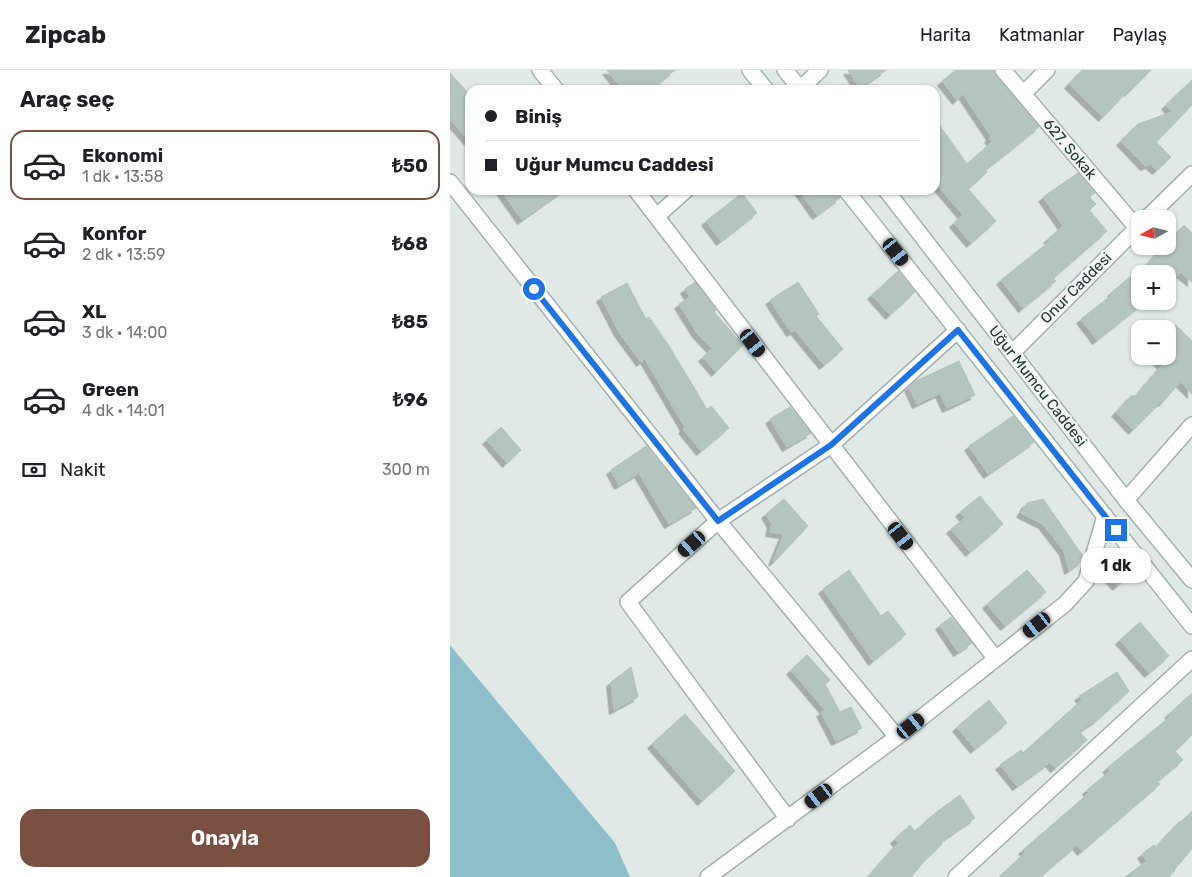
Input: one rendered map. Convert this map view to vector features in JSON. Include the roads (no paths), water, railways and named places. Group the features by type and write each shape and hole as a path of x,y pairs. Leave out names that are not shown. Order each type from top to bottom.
{"street":[{"path":"540,70 552,85"},
{"path":"750,70 762,85"},
{"path":"785,70 798,85"},
{"path":"805,85 820,70"},
{"name":"627. Sokak","path":"1003,70 1131,213"},
{"path":"1024,93 1047,70"},
{"name":"Onur Caddesi","path":"1155,210 1192,174"},
{"path":"450,182 718,521 897,737"},
{"path":"640,195 995,658"},
{"path":"657,216 680,195"},
{"name":"Uğur Mumcu Caddesi","path":"850,195 1192,626"},
{"name":"Uğur Mumcu Caddesi","path":"890,195 1126,500 1192,580"},
{"name":"Onur Caddesi","path":"1013,352 1131,234"},
{"path":"788,819 628,602 718,521 831,445 958,330"},
{"path":"1126,500 1192,425"},
{"path":"708,877 897,737 1065,604 1086,581 1105,516"},
{"path":"956,877 1192,659"}],"water":[{"path":"450,645 615,843 630,877 450,877"}]}
